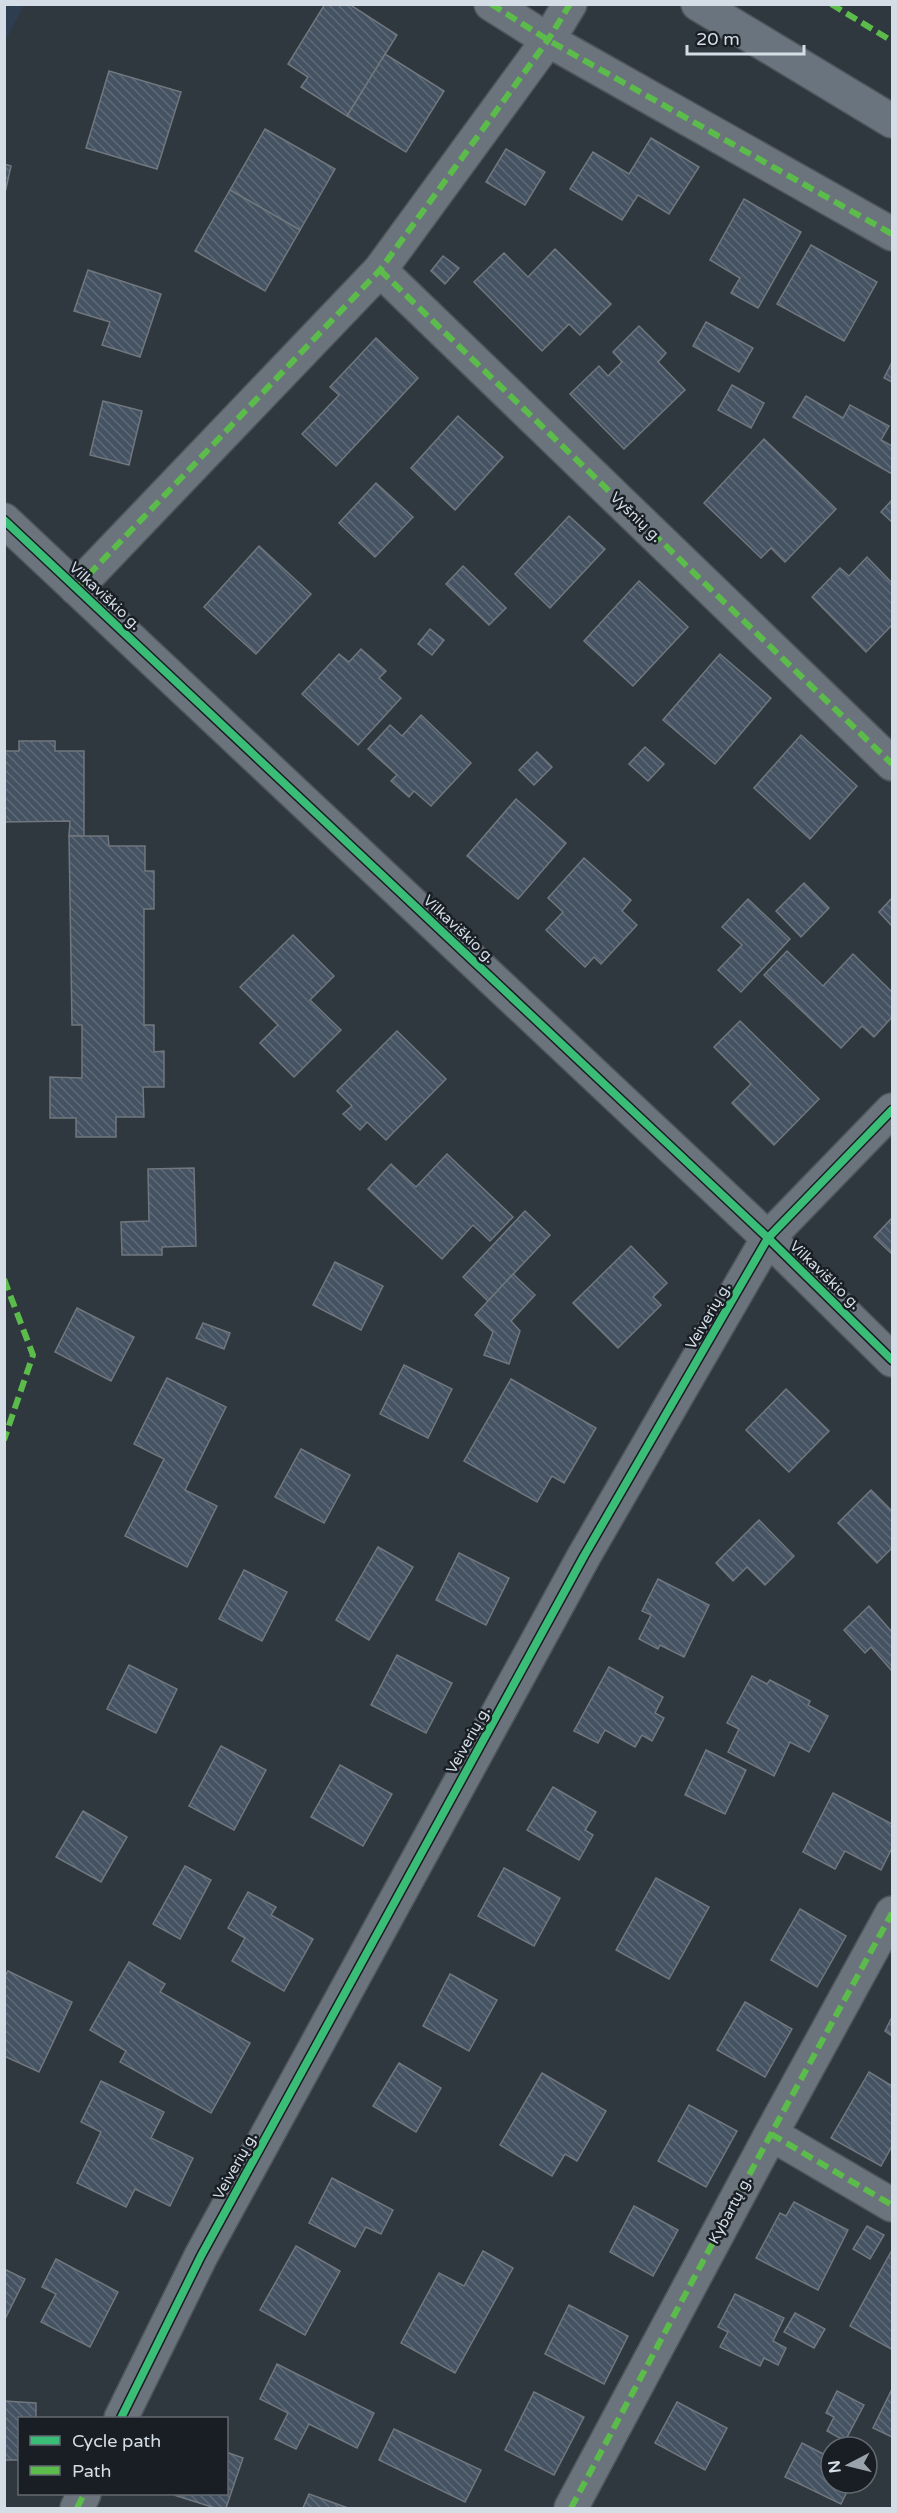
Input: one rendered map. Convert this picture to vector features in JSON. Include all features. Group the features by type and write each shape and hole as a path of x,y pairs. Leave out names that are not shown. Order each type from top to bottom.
{"main road":[{"path":"698,4 892,121"}],"street":[{"path":"491,4 548,39 892,234"},
{"path":"76,588 380,270 548,39 570,4"},
{"name":"Vyšnių g.","path":"380,270 892,764"},
{"name":"Vilkaviškio g.","path":"4,520 768,1238 892,1360"},
{"name":"Veiverių g.","path":"121,2417 201,2256 584,1557 768,1238 892,1110"},
{"name":"Kybartų g.","path":"571,2508 892,1913"},
{"path":"771,2134 892,2205"}],"shaded area":[{"path":"4,5 24,5 5,42"}],"building":[{"path":"325,4 349,4 397,35 347,116 301,87 308,77 288,64"},
{"path":"385,54 444,91 406,152 347,116"},
{"path":"109,71 181,92 157,169 86,148"},
{"path":"265,129 335,169 300,230 230,190"},
{"path":"651,138 699,167 669,214 638,195 622,220 570,189 593,152 629,174"},
{"path":"506,149 545,172 525,205 486,182"},
{"path":"4,164 11,166 4,197"},
{"path":"230,190 300,230 265,291 195,251"},
{"path":"744,199 801,232 758,308 731,293 740,278 710,260"},
{"path":"811,245 877,282 844,341 777,304"},
{"path":"555,249 611,304 580,335 569,324 542,351 474,282 504,253 528,277"},
{"path":"443,256 459,268 445,284 431,271"},
{"path":"88,270 161,294 140,357 102,345 110,322 74,311"},
{"path":"706,322 753,348 739,372 693,346"},
{"path":"639,326 666,353 658,362 685,390 624,449 570,394 599,366 608,376 622,362 613,352"},
{"path":"376,338 418,378 336,466 302,434 339,395 330,387"},
{"path":"892,362 892,382 884,378"},
{"path":"732,385 764,403 751,428 718,410"},
{"path":"806,396 843,418 850,405 889,426 881,440 892,446 892,474 793,417"},
{"path":"103,401 142,411 129,465 90,455"},
{"path":"458,416 503,457 455,510 411,468"},
{"path":"764,439 836,509 785,562 771,548 761,558 704,503"},
{"path":"376,483 413,517 375,557 339,523"},
{"path":"892,500 892,522 881,512"},
{"path":"569,516 605,549 550,608 515,574"},
{"path":"259,546 311,594 256,654 204,607"},
{"path":"867,557 892,583 892,625 866,652 812,597 840,568 849,576"},
{"path":"463,566 506,608 489,625 446,584"},
{"path":"639,581 688,627 633,686 584,641"},
{"path":"430,629 444,640 432,655 418,644"},
{"path":"361,649 386,671 379,678 401,698 358,745 302,694 339,654 349,662"},
{"path":"720,654 771,698 715,764 663,720"},
{"path":"421,715 471,763 431,806 414,791 409,797 391,781 397,775 368,749 390,725 402,736"},
{"path":"801,735 857,786 810,839 754,788"},
{"path":"19,741 55,741 55,751 84,751 84,836 69,836 70,821 4,822 4,751 19,751"},
{"path":"645,747 664,764 648,781 629,764"},
{"path":"537,752 552,767 534,785 519,770"},
{"path":"516,799 566,843 518,899 467,856"},
{"path":"69,836 108,836 109,846 145,846 145,871 154,871 154,909 144,909 144,1025 154,1025 154,1052 164,1051 164,1087 143,1087 144,1117 116,1117 116,1137 76,1137 76,1118 50,1118 50,1077 82,1078 82,1025 72,1025"},
{"path":"584,858 631,900 622,911 637,925 601,964 594,957 585,967 546,930 563,912 548,898"},
{"path":"804,883 829,908 801,937 776,911"},
{"path":"892,898 892,926 879,912"},
{"path":"748,899 790,939 741,992 718,970 742,945 722,927"},
{"path":"293,935 334,976 310,1000 341,1030 294,1077 260,1043 278,1025 240,987"},
{"path":"787,951 823,986 853,954 892,992 892,1017 874,1037 862,1026 841,1048 764,975"},
{"path":"740,1021 819,1099 774,1145 732,1103 751,1084 714,1047"},
{"path":"397,1031 446,1079 386,1140 367,1122 360,1130 343,1114 352,1106 337,1091"},
{"path":"447,1154 513,1217 490,1241 473,1225 442,1259 368,1189 391,1164 416,1187"},
{"path":"194,1168 196,1246 162,1247 162,1255 122,1255 121,1222 149,1221 148,1169"},
{"path":"525,1211 550,1235 488,1301 463,1277"},
{"path":"892,1218 892,1254 874,1237"},
{"path":"631,1246 667,1283 653,1297 661,1305 618,1348 573,1303"},
{"path":"335,1262 383,1286 361,1330 313,1305"},
{"path":"513,1274 535,1295 511,1321 520,1331 509,1364 484,1355 493,1332 475,1315"},
{"path":"77,1308 134,1337 111,1381 55,1352"},
{"path":"203,1323 230,1333 224,1349 196,1338"},
{"path":"404,1365 452,1389 428,1438 380,1414"},
{"path":"167,1378 226,1407 185,1490 217,1506 187,1567 125,1536 164,1459 134,1444"},
{"path":"511,1379 596,1428 564,1483 552,1476 537,1502 464,1461"},
{"path":"786,1389 829,1431 789,1472 746,1430"},
{"path":"301,1449 350,1475 324,1523 275,1497"},
{"path":"871,1490 892,1511 892,1548 877,1563 838,1523"},
{"path":"759,1520 794,1556 765,1585 747,1567 733,1581 716,1563"},
{"path":"378,1547 413,1567 369,1640 336,1620"},
{"path":"459,1553 509,1578 486,1625 436,1600"},
{"path":"244,1570 287,1592 262,1641 219,1619"},
{"path":"658,1579 709,1605 684,1657 660,1645 658,1649 639,1639 651,1615 642,1611"},
{"path":"869,1606 892,1632 892,1671 871,1647 865,1653 844,1630"},
{"path":"397,1655 452,1683 426,1733 371,1705"},
{"path":"129,1665 177,1689 156,1733 107,1709"},
{"path":"609,1667 663,1697 655,1713 664,1718 652,1741 642,1735 635,1747 605,1730 598,1743 574,1731"},
{"path":"752,1676 767,1684 770,1680 810,1701 808,1705 828,1716 809,1752 790,1742 774,1776 728,1752 739,1729 727,1723"},
{"path":"221,1746 266,1770 234,1830 189,1806"},
{"path":"706,1750 746,1770 725,1814 685,1795"},
{"path":"340,1765 392,1794 363,1846 311,1817"},
{"path":"553,1787 596,1812 585,1830 593,1835 579,1860 527,1830"},
{"path":"833,1793 892,1824 892,1848 881,1870 845,1851 835,1869 803,1852"},
{"path":"83,1811 127,1837 101,1882 56,1857"},
{"path":"185,1866 211,1880 180,1939 153,1924"},
{"path":"504,1868 560,1898 534,1946 478,1916"},
{"path":"656,1878 709,1907 669,1979 616,1950"},
{"path":"248,1892 276,1907 271,1915 313,1939 284,1991 232,1961 245,1938 228,1928"},
{"path":"800,1909 846,1936 817,1987 771,1960"},
{"path":"129,1962 165,1984 160,1992 250,2043 211,2113 120,2062 126,2051 90,2030"},
{"path":"8,1971 72,2002 39,2072 4,2056 4,1978"},
{"path":"450,1974 497,2000 469,2051 423,2026"},
{"path":"745,2002 792,2029 765,2077 717,2050"},
{"path":"892,2017 892,2036 885,2031"},
{"path":"399,2063 441,2088 416,2132 373,2106"},
{"path":"869,2072 892,2086 892,2146 881,2166 831,2138"},
{"path":"542,2073 606,2111 577,2161 565,2154 552,2176 500,2145"},
{"path":"101,2081 164,2112 151,2138 193,2158 170,2206 135,2189 126,2207 77,2183 101,2132 81,2122"},
{"path":"689,2105 737,2131 706,2187 658,2161"},
{"path":"332,2178 393,2210 381,2234 366,2227 355,2247 309,2223"},
{"path":"794,2202 848,2230 818,2290 756,2258 780,2213 786,2216"},
{"path":"634,2206 678,2230 653,2276 610,2252"},
{"path":"867,2226 884,2235 870,2259 853,2249"},
{"path":"296,2246 340,2271 305,2335 260,2310"},
{"path":"892,2250 892,2346 891,2349 850,2326"},
{"path":"483,2251 513,2268 455,2373 401,2343 439,2273 464,2286"},
{"path":"56,2259 118,2292 90,2347 41,2322 56,2294 42,2287"},
{"path":"4,2269 25,2279 5,2319 4,2319"},
{"path":"735,2294 784,2318 773,2341 786,2348 778,2365 764,2358 760,2366 720,2347 728,2332 718,2327"},
{"path":"569,2305 628,2336 604,2384 545,2354"},
{"path":"795,2313 825,2329 814,2348 784,2332"},
{"path":"277,2364 374,2413 357,2448 309,2424 296,2449 275,2439 288,2413 260,2399"},
{"path":"892,2389 892,2437 873,2428"},
{"path":"837,2391 864,2405 848,2435 834,2435 827,2431 834,2417 826,2413"},
{"path":"534,2392 584,2417 554,2475 505,2450"},
{"path":"4,2401 36,2403 36,2417 18,2417 18,2460 4,2460"},
{"path":"677,2402 727,2428 705,2470 655,2443"},
{"path":"394,2429 481,2470 465,2502 379,2460"},
{"path":"802,2443 819,2452 819,2493 785,2477"},
{"path":"228,2453 243,2458 226,2508 215,2508 174,2495 228,2495"},
{"path":"309,2494 348,2508 303,2508"},
{"path":"822,2495 845,2495 841,2504"}],"marked path":[{"path":"491,4 548,40 892,234"},
{"path":"76,588 380,270 548,40 570,4"},
{"path":"831,4 892,41"},
{"path":"380,270 892,764"},
{"path":"4,1279 33,1355 4,1440"},
{"path":"571,2508 892,1913"},
{"path":"771,2134 892,2205"},
{"path":"77,2508 84,2495"}],"cycle path":[{"path":"4,520 768,1238 892,1360"},
{"path":"121,2417 201,2256 584,1556 768,1238 892,1110"}]}
